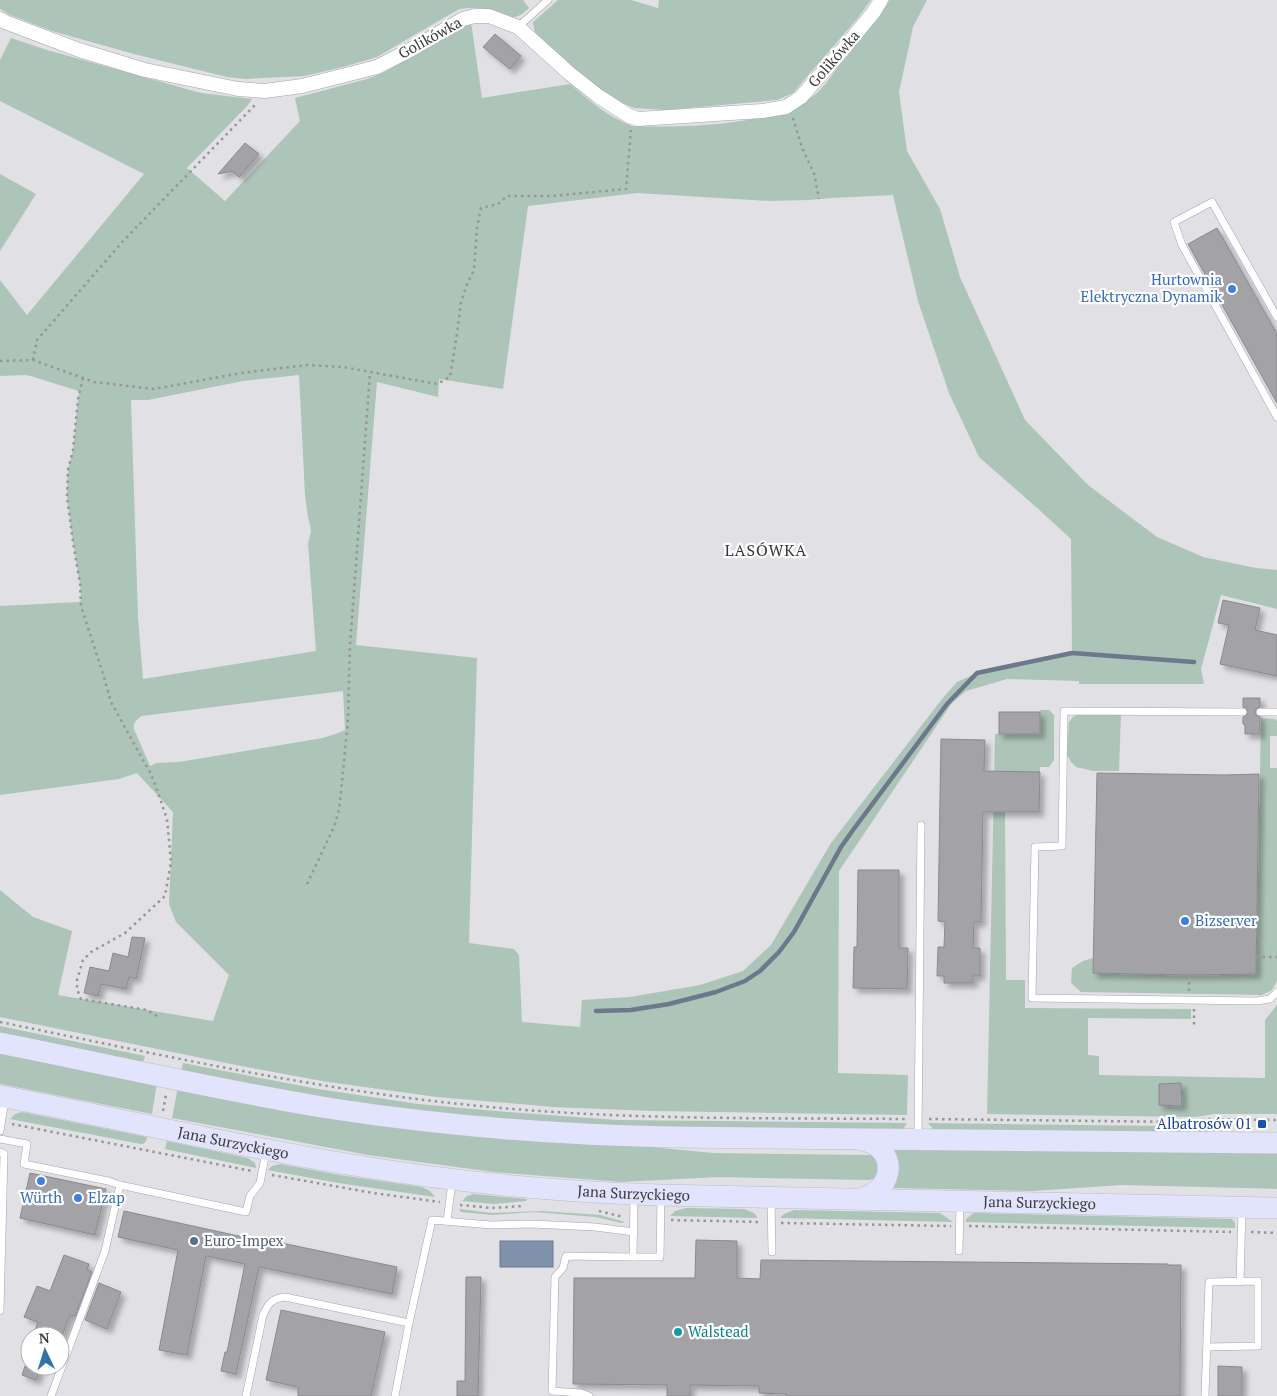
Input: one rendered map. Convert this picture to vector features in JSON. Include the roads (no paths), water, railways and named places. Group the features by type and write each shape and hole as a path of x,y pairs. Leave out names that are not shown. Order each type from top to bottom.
{"main road":[{"path":"0,1043 298,1103 432,1122 529,1131 621,1136 1277,1143"},
{"name":"Jana Surzyckiego","path":"3,1097 368,1168 542,1188 634,1194 771,1198 1277,1208"},
{"path":"849,1200 866,1198 876,1193 884,1184 888,1172 887,1161 879,1147 871,1142 857,1139"}],"street":[{"name":"Golikówka","path":"0,19 79,50 145,70 238,89 264,91 302,86 377,67 459,21 479,15 489,16 518,27 598,96 629,116 638,119 762,112 786,107 801,97 873,13 881,0"}],"lane":[{"path":"518,27 548,0"},
{"path":"1277,316 1212,202 1174,222 1182,245 1277,417"},
{"path":"1243,712 1064,710 1062,846 1035,847 1032,998 1257,1002 1270,999 1277,992"},
{"path":"1260,712 1277,712"},
{"path":"918,1140 920,825"},
{"path":"0,1131 3,1097"},
{"path":"0,1139 27,1144 24,1164 246,1212 250,1196 260,1183 267,1149"},
{"path":"0,1152 4,1154 0,1311"},
{"path":"446,1221 452,1179"},
{"path":"51,1396 105,1251 120,1185"},
{"path":"633,1257 634,1194"},
{"path":"589,1396 581,1393 552,1391 555,1277 562,1268 566,1256 660,1257 661,1195"},
{"path":"771,1198 772,1252"},
{"path":"960,1202 960,1251"},
{"path":"1240,1282 1242,1207"},
{"path":"396,1396 409,1322 432,1220 491,1225 532,1224 595,1227 634,1232"},
{"path":"1205,1396 1209,1282 1258,1281 1258,1346 1207,1347"},
{"path":"246,1396 262,1315 266,1306 278,1298 285,1297 409,1322"}],"water":[{"path":"500,1241 553,1241 553,1267 500,1267"}],"waterway":[{"path":"596,1011 631,1010 669,1004 716,992 745,981 760,971 779,952 794,932 841,847 853,830 947,704 977,673 1072,653 1194,662"}],"place":[{"name":"Hurtownia Elektryczna Dynamik","path":"1232,289"},
{"name":"Bizserver","path":"1185,921"},
{"name":"Albatrosów 01","path":"1262,1124"},
{"name":"Würth","path":"41,1181"},
{"name":"Elzap","path":"78,1198"},
{"name":"Euro-Impex","path":"194,1241"},
{"name":"Walstead","path":"678,1332"}],"district":[{"name":"LASÓWKA","path":"766,550"}]}
